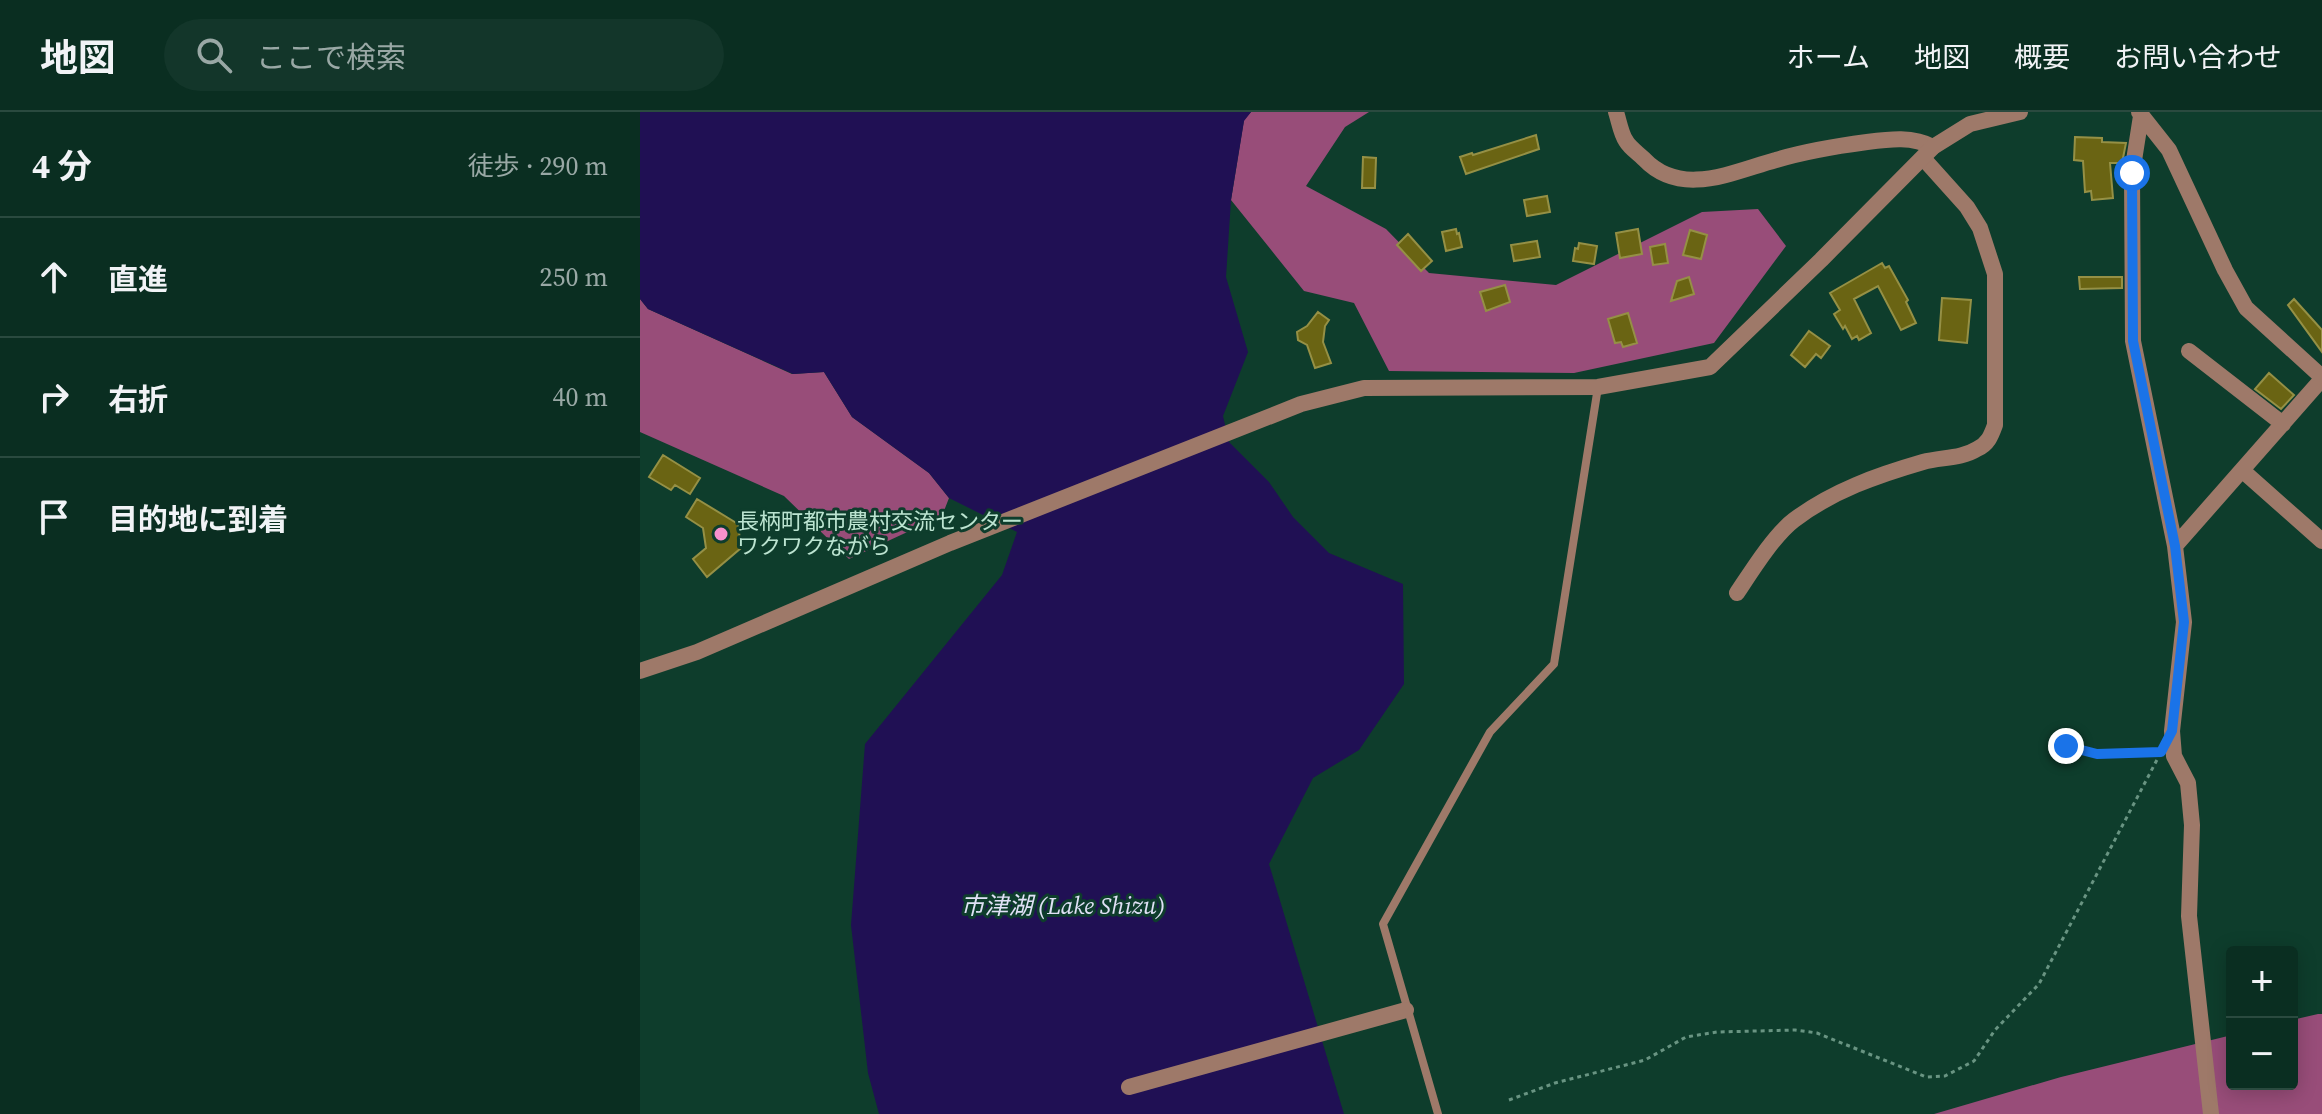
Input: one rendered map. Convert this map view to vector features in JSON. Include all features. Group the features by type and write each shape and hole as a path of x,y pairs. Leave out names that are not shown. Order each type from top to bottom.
{"street":[{"path":"1616,112 1625,141 1651,167 1665,176 1688,181 1839,145 1893,139 1922,141 1980,228 1995,274 1995,425 1990,438 1968,454 1890,472 1830,497 1791,522 1737,593"},
{"path":"640,671 697,652 950,543 1301,404 1364,388 1598,387 1710,367 1928,153 1970,124 2020,112"},
{"path":"2140,114 2169,150 2246,308 2322,378 2175,546"},
{"path":"2140,114 2132,173 2133,341 2175,546 2184,622 2172,731 2174,756 2188,783 2192,825 2189,916 2211,1114"},
{"path":"2189,351 2283,424"},
{"path":"2243,471 2322,541"},
{"path":"1129,1087 1406,1010"}],"lane":[{"path":"1438,1114 1383,924 1490,732 1554,664 1598,387"}],"path":[{"path":"1509,1100 1555,1083 1645,1060 1686,1037 1717,1032 1795,1030 1817,1033 1926,1077 1945,1076 1974,1061 2007,1016 2039,984 2161,752 2113,755 2066,746 2048,749"}],"shaded area":[{"path":"1251,112 1369,112 1345,127 1306,186 1386,229 1429,273 1556,285 1702,212 1758,209 1786,246 1714,343 1574,373 1389,371 1354,303 1304,291 1231,200 1244,120"},
{"path":"640,299 648,309 792,374 824,372 852,417 929,473 949,498 942,516 849,559 784,496 640,432"},
{"path":"2322,1014 2322,1114 1934,1114 2061,1077 2226,1036 2226,1090 2298,1090 2298,1019"}],"water":[{"name":"市津湖 (Lake Shizu)","path":"640,112 1251,112 1244,121 1231,200 1226,277 1248,352 1223,416 1229,442 1269,482 1293,517 1329,553 1403,584 1404,684 1359,750 1313,778 1269,864 1344,1114 879,1114 868,1073 851,925 865,744 1002,575 1017,532 949,498 929,473 852,417 824,372 793,374 648,309 640,299"}],"building":[{"path":"1536,135 1539,149 1466,174 1460,157"},
{"path":"2075,137 2126,143 2122,163 2110,163 2113,198 2092,200 2091,191 2085,192 2083,161 2074,160"},
{"path":"1363,157 1376,158 1375,188 1362,188"},
{"path":"1547,196 1550,212 1527,216 1524,200"},
{"path":"1456,229 1462,247 1446,251 1442,232"},
{"path":"1638,229 1642,254 1620,258 1616,233"},
{"path":"1690,230 1707,235 1701,259 1683,255"},
{"path":"1408,234 1432,261 1421,271 1397,245"},
{"path":"1537,241 1540,257 1514,261 1511,245"},
{"path":"1579,243 1597,246 1594,264 1573,261"},
{"path":"1665,244 1668,263 1653,265 1650,247"},
{"path":"1882,263 1885,268 1889,266 1908,300 1906,302 1916,323 1901,330 1878,286 1854,299 1871,333 1859,340 1857,336 1852,339 1834,314 1840,310 1830,293"},
{"path":"1689,277 1694,294 1671,301 1677,281"},
{"path":"2079,277 2122,277 2122,288 2080,289"},
{"path":"1505,285 1510,302 1486,311 1480,292"},
{"path":"1942,298 1971,300 1967,343 1939,340"},
{"path":"2294,299 2322,330 2322,352 2288,305"},
{"path":"1318,312 1329,320 1323,342 1331,363 1315,368 1307,345 1298,340 1297,332 1307,326"},
{"path":"1628,313 1637,343 1623,347 1621,342 1615,343 1608,319"},
{"path":"1809,331 1830,346 1821,358 1816,354 1805,367 1791,355"},
{"path":"2269,373 2294,395 2281,409 2255,389"},
{"path":"663,455 700,478 690,494 675,485 671,490 649,477"},
{"path":"697,499 738,524 741,548 707,577 693,559 706,548 703,528 686,517"}],"place":[{"name":"長柄町都市農村交流センター ワクワクながら","path":"721,534"}],"route":[{"path":"2066,746 2097,754 2161,752 2172,731 2184,622 2175,546 2133,341 2132,173"}]}
